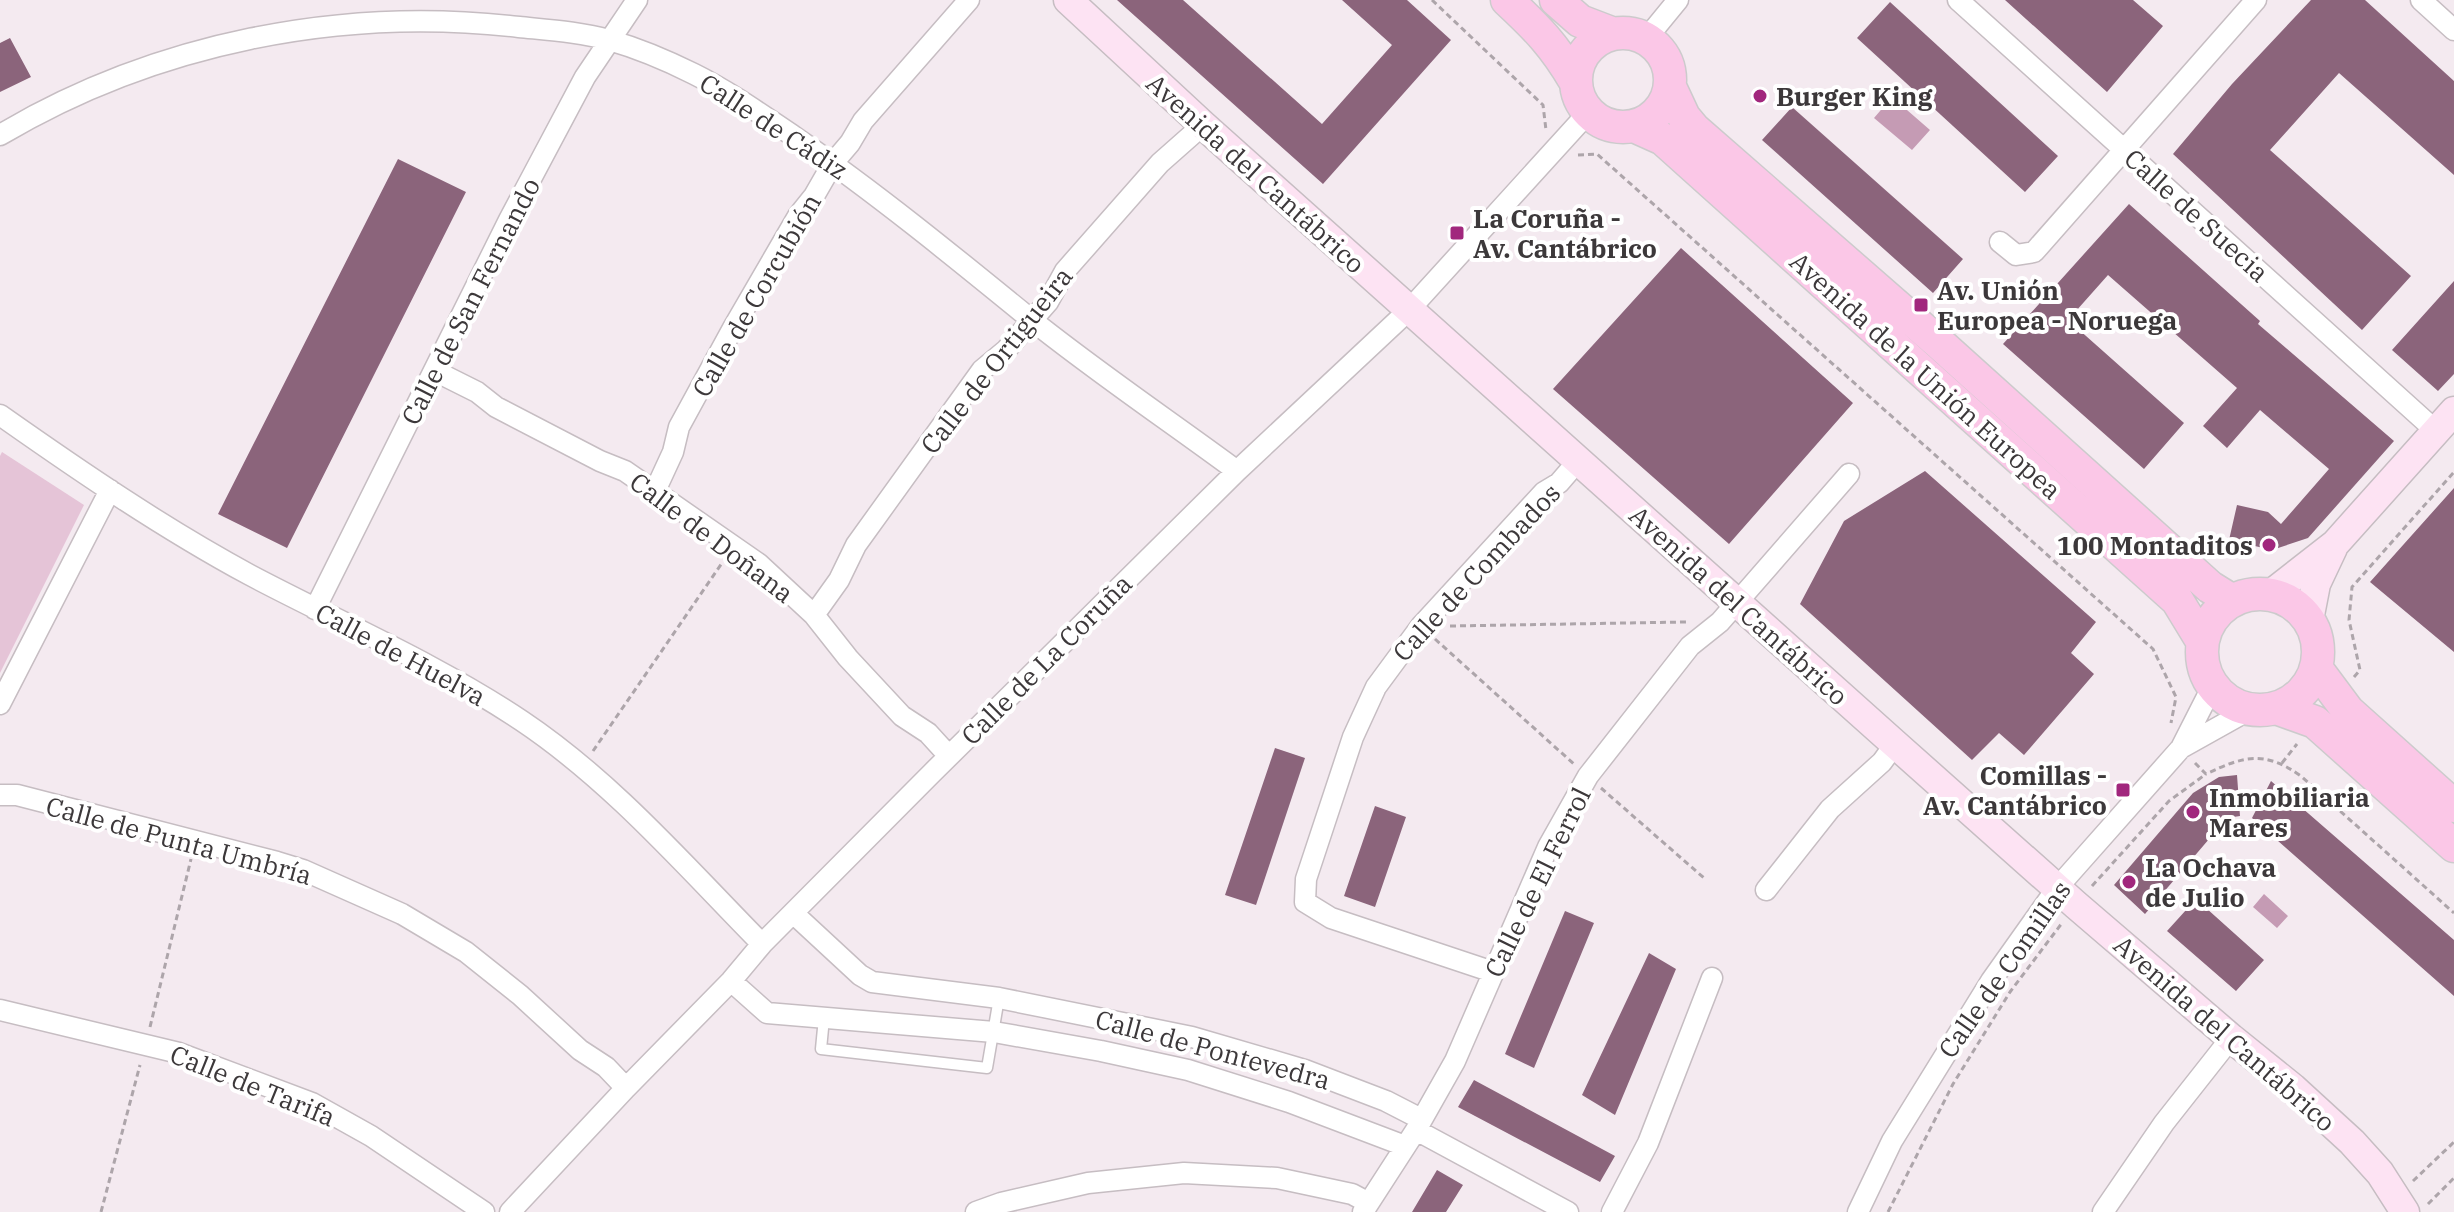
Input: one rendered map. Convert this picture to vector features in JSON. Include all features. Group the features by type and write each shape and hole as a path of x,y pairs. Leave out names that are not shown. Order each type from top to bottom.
{"main road":[{"path":"1507,0 1557,49 1575,81 1578,98 1588,113 1602,123 1618,128 1634,126 1651,118 1663,105 1670,87 1670,73 1665,59 1646,39 1630,34 1614,34 1580,21 1556,0"},
{"path":"1575,81 1578,64 1586,50 1614,34"},
{"name":"Avenida de la Unión Europea","path":"1670,87 1684,117 1694,129 1939,343 2210,587 2231,600"},
{"name":"Avenida de la Unión Europea","path":"1634,126 1663,139 2177,600 2202,641"},
{"path":"2262,709 2294,699 2308,685 2316,668 2318,643 2309,620 2299,608 2271,594 2251,593 2231,600 2212,617 2202,641 2202,665 2212,687 2228,702 2315,722 2454,846"},
{"path":"2316,668 2348,711 2454,806"}],"street":[{"path":"389,22 390,0"},
{"name":"Calle de San Fernando","path":"315,609 509,220 585,77 637,0"},
{"name":"Calle de Corcubión","path":"655,491 673,452 679,427 798,216 863,121 969,0"},
{"name":"Avenida del Cantábrico","path":"1068,0 1578,461 1728,612 1895,744 2066,896 2293,1088 2352,1142 2380,1173 2405,1209"},
{"path":"1646,39 1678,0"},
{"name":"Calle de Suecia","path":"1958,0 2123,148 2445,421"},
{"path":"2000,242 2016,255 2034,252 2256,0"},
{"path":"2421,0 2454,30"},
{"name":"Calle de Cádiz","path":"0,135 79,93 156,63 232,42 302,30 389,22 466,20 609,40 693,74 741,100 833,163 934,239 1032,320 1237,471"},
{"name":"Calle de La Coruña","path":"510,1212 731,981 762,944 949,756 1237,471 1409,310 1588,113"},
{"name":"Calle de Ortigueira","path":"814,615 839,580 856,545 982,370 1006,350 1048,302 1065,271 1160,163 1203,125"},
{"name":"Calle de Doñana","path":"435,371 477,392 496,407 625,471 759,564 814,615 848,658 902,716 928,733 949,756"},
{"path":"2271,594 2335,544 2445,421"},
{"name":"Calle de Huelva","path":"3,425 173,531 315,609 463,682 526,723 583,767 675,854 762,944"},
{"name":"Calle de Combados","path":"1493,972 1331,918 1305,902 1306,879 1353,737 1376,687 1421,626 1544,492 1559,483 1578,461"},
{"name":"Calle de El Ferrol","path":"1365,1207 1455,1061 1548,847 1588,776 1690,646 1728,612 1849,474"},
{"path":"0,704 110,490"},
{"path":"2309,620 2316,584 2335,544"},
{"name":"Calle de Comillas","path":"1858,1212 1892,1141 1991,981 2066,896 2181,748 2212,687"},
{"name":"Calle de Comillas","path":"2181,748 2262,709"},
{"path":"1766,890 1830,809 1882,762 1895,744"},
{"name":"Calle de Punta Umbría","path":"0,795 17,795 277,862 303,870 402,914 466,952 520,995 580,1050 606,1067 626,1088"},
{"name":"Calle de Pontevedra","path":"793,913 860,975 872,982 999,998 1192,1037 1305,1070 1386,1101 1418,1125 1568,1212"},
{"path":"1612,1212 1648,1143 1712,978"},
{"name":"Calle de Pontevedra","path":"731,981 767,1013 994,1032 1188,1070 1289,1102 1418,1125"},
{"name":"Calle de Tarifa","path":"0,1010 179,1053 312,1103 371,1136 484,1212"},
{"path":"2103,1212 2164,1123 2231,1038"},
{"path":"976,1212 1001,1203 1044,1204 1088,1183 1135,1176 1230,1174 1277,1178 1352,1194 1365,1207"}],"lane":[{"path":"824,1018 821,1049 987,1068 999,998"}],"path":[{"path":"1432,0 1543,105 1547,136 1571,156 1597,154 2153,649 2176,697 2168,737 2206,774"},
{"path":"2338,698 2360,670 2349,620 2352,587 2454,472"},
{"path":"583,767 733,546"},
{"path":"1421,626 1728,612"},
{"path":"1421,626 1704,878"},
{"path":"2282,763 2315,722"},
{"path":"1888,1212 1953,1084 2066,896 2169,801 2206,774 2248,758 2266,758 2282,763 2301,776 2454,913"},
{"path":"2405,1209 2454,1142"},
{"path":"2405,1209 2454,1178"}],"shaded area":[{"path":"1892,97 1930,130 1912,150 1874,118"},
{"path":"2,452 84,505 0,673 0,456"},
{"path":"2264,894 2288,916 2277,928 2253,907"}],"building":[{"path":"1117,0 1183,0 1322,124 1392,45 1342,0 1407,0 1451,40 1323,184"},
{"path":"2005,0 2133,0 2163,26 2107,92"},
{"path":"2311,0 2365,0 2454,81 2454,175 2339,73 2270,150 2411,276 2362,330 2173,154 2232,84"},
{"path":"1890,2 2058,156 2025,192 1857,38"},
{"path":"10,38 31,77 0,92 0,43"},
{"path":"1792,107 1963,259 1933,293 1762,140"},
{"path":"398,159 466,192 287,548 218,514"},
{"path":"2129,204 2260,321 2258,324 2394,441 2308,538 2272,550 2229,540 2237,505 2268,512 2281,524 2329,469 2260,410 2227,448 2203,426 2237,388 2108,275 2068,320 2184,423 2144,469 2003,344"},
{"path":"1681,248 1853,403 1729,544 1553,389"},
{"path":"2454,281 2454,374 2438,391 2392,350"},
{"path":"1925,471 2096,622 2071,653 2094,674 2024,755 1999,733 1972,760 1800,604 1844,521"},
{"path":"2454,488 2454,652 2370,582"},
{"path":"1275,748 1305,758 1256,905 1225,895"},
{"path":"2237,775 2240,816 2227,818 2145,914 2114,885 2193,793 2219,777"},
{"path":"2271,781 2454,940 2454,996 2252,818"},
{"path":"1375,806 1406,817 1375,907 1344,896"},
{"path":"2196,899 2264,960 2236,991 2167,931"},
{"path":"1565,911 1594,923 1534,1068 1505,1054"},
{"path":"1649,953 1676,969 1615,1115 1582,1095"},
{"path":"1474,1080 1615,1156 1600,1182 1458,1107"},
{"path":"1437,1170 1463,1185 1446,1212 1412,1212"}],"place":[{"name":"Burger King","path":"1760,96"},
{"name":"La Coruña - Av. Cantábrico","path":"1457,233"},
{"name":"Av. Unión Europea - Noruega","path":"1921,305"},
{"name":"100 Montaditos","path":"2269,545"},
{"name":"Comillas - Av. Cantábrico","path":"2123,790"},
{"name":"Inmobiliaria Mares","path":"2193,812"},
{"name":"La Ochava de Julio","path":"2129,882"}]}
